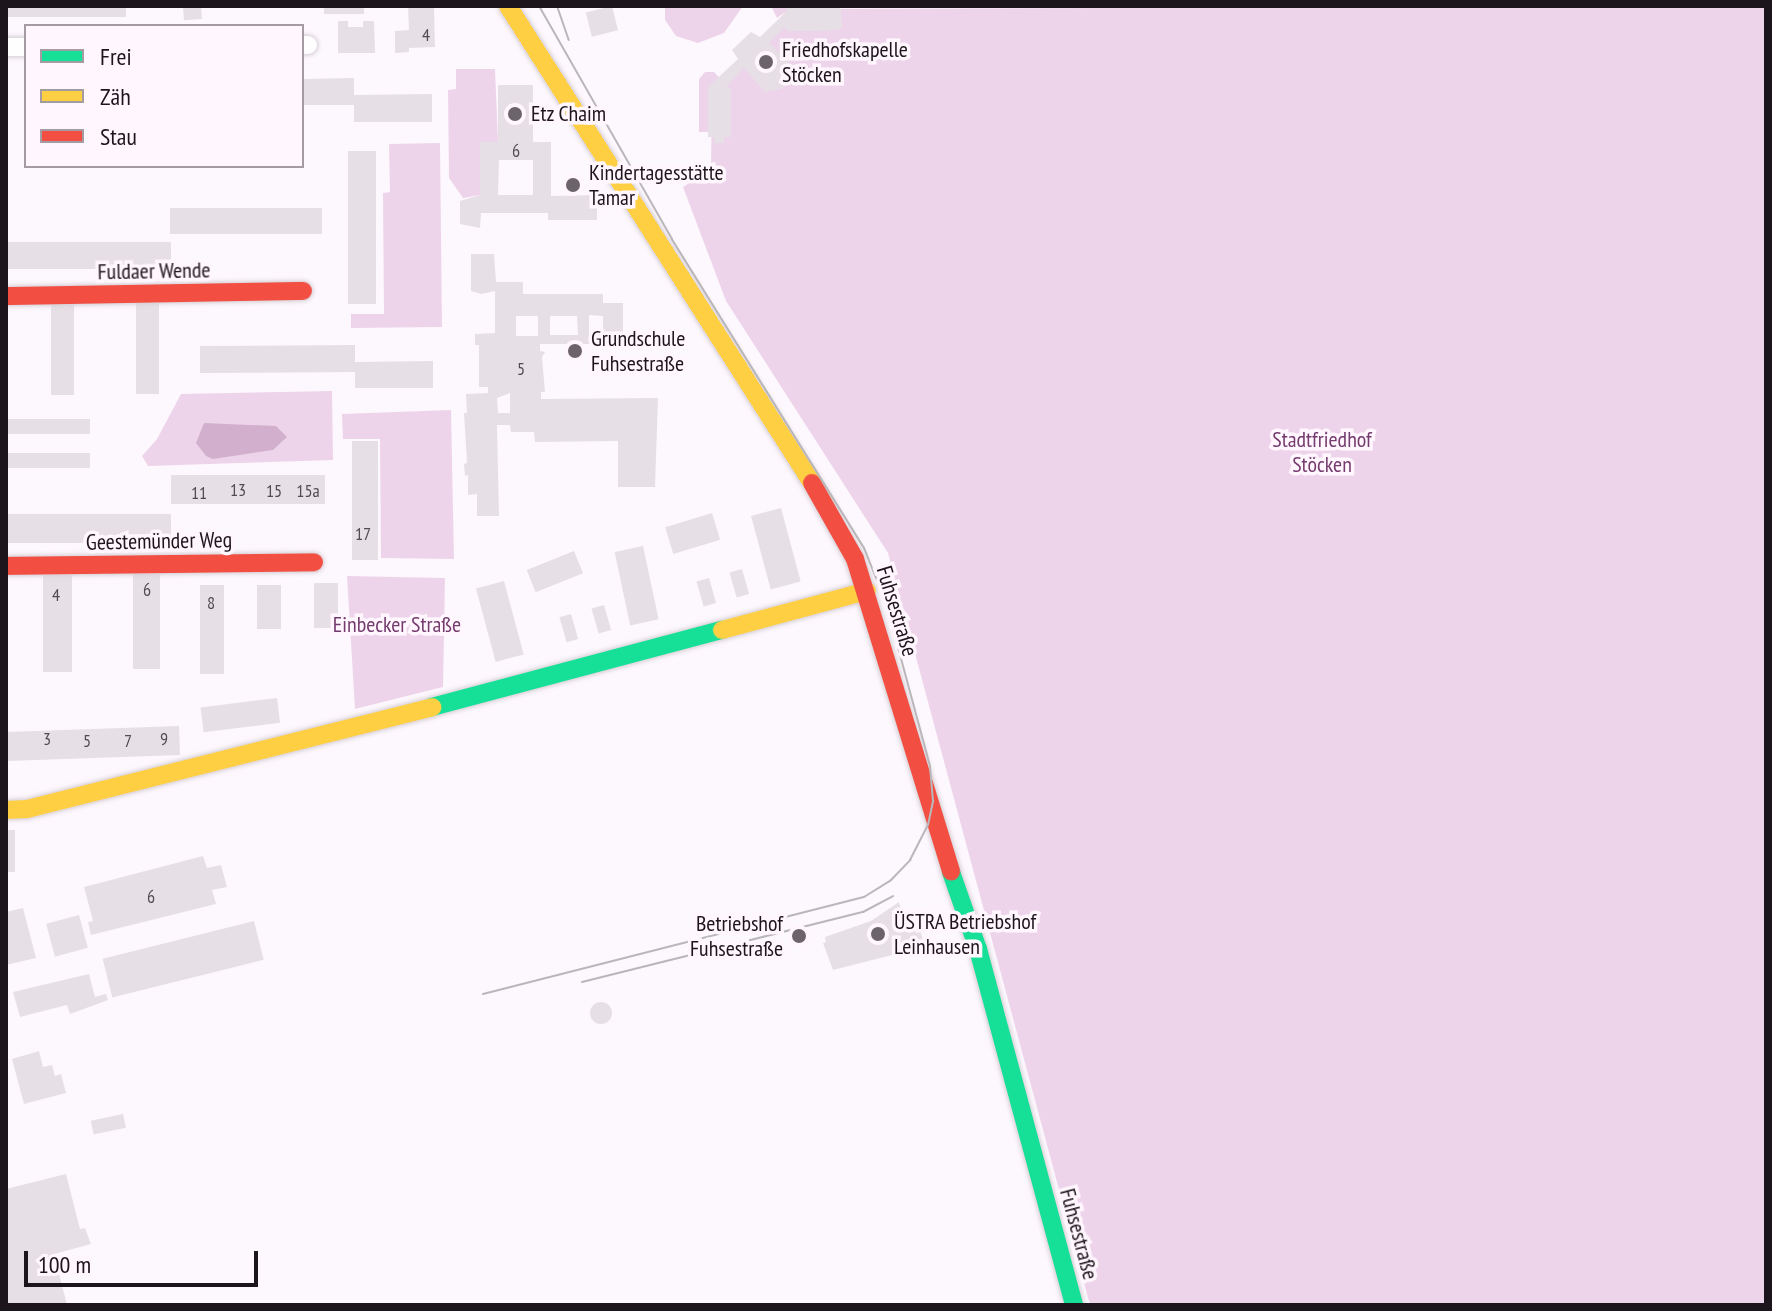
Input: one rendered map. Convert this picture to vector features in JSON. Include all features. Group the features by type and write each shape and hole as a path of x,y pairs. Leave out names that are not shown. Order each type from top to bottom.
{"street":[{"name":"Fuhsestraße","path":"508,6 828,507 867,591 931,815 978,949 1074,1305"},
{"name":"Fuldaer Wende","path":"6,296 303,291"},
{"name":"Geestemünder Weg","path":"6,566 314,562"},
{"path":"6,810 27,809 350,729 867,591"}],"green space":[{"path":"665,6 743,6 724,33 698,43 676,36 665,20"},
{"name":"Stadtfriedhof Stöcken","path":"771,6 804,6 788,9 1766,6 1766,1305 1090,1305 888,553 726,301 683,187 711,170 712,88 708,88 708,132 699,132 699,79 705,72 714,72 719,77 712,87 787,11 777,18"},
{"path":"456,69 495,69 498,142 480,195 463,198 449,178 448,90 456,89"},
{"path":"440,143 442,327 351,328 351,314 384,314 383,193 390,192 389,144"},
{"path":"332,391 333,460 148,466 142,456 157,439 181,394"},
{"path":"451,410 454,559 381,558 380,439 343,439 342,414"},
{"name":"Einbecker Straße","path":"347,576 445,578 443,687 355,709"}],"shaded area":[{"path":"204,423 276,426 287,437 273,450 213,459 206,456 196,443"}],"building":[{"path":"6,6 126,6 126,17 6,17"},
{"path":"201,6 202,19 184,20 183,7"},
{"path":"324,6 364,6 364,14 324,14"},
{"path":"408,6 434,6 435,47 409,48 409,52 395,53 395,31 409,30"},
{"path":"612,6 618,30 592,37 586,13"},
{"path":"787,6 838,6 842,27 838,30 787,31 785,27 769,43 792,65 788,82 783,88 765,92 744,68 726,87 731,88 731,137 724,137 724,143 714,143 714,137 708,137 708,87 738,59 732,50 751,32 760,37 787,11"},
{"path":"338,21 348,21 348,27 363,27 363,21 374,21 375,53 338,53"},
{"path":"354,78 354,95 432,94 432,122 354,122 354,105 304,105 304,79"},
{"path":"498,85 533,85 533,142 551,142 551,196 597,195 597,220 548,220 548,213 481,213 480,228 460,224 460,201 480,195 480,142 498,142","holes":["499,160 533,160 533,195 498,195"]},
{"path":"348,151 376,151 376,304 348,304"},
{"path":"170,208 322,208 322,234 170,234"},
{"path":"6,242 171,242 171,269 6,269"},
{"path":"471,254 494,254 496,282 523,282 523,294 603,294 603,303 623,303 623,344 540,344 540,351 545,352 542,357 545,392 541,392 541,399 658,398 655,487 618,487 618,441 535,442 534,432 511,432 510,425 497,425 499,516 477,516 477,494 468,495 468,475 465,476 464,413 467,413 466,394 488,393 488,387 479,387 479,345 475,345 475,334 495,333 495,291 481,294 471,291","holes":["589,315 603,316 603,335 589,335","516,316 538,316 538,336 516,336","550,316 577,316 578,335 550,335","510,393 510,413 498,413 497,398"]},
{"path":"136,303 159,303 159,394 136,394"},
{"path":"51,304 74,304 74,395 51,395"},
{"path":"355,345 355,362 433,361 433,388 355,388 355,372 200,373 200,346"},
{"path":"6,419 90,419 90,434 6,434"},
{"path":"352,441 378,441 378,560 352,560"},
{"path":"6,453 90,453 90,468 6,468"},
{"path":"171,475 325,475 325,504 171,504"},
{"path":"781,508 801,581 771,589 751,516"},
{"path":"712,513 720,540 673,554 665,527"},
{"path":"6,514 171,514 171,543 6,543"},
{"path":"643,546 659,619 630,625 615,552"},
{"path":"574,551 583,573 536,592 527,570"},
{"path":"742,569 749,594 737,598 730,573"},
{"path":"133,574 160,574 160,669 133,669"},
{"path":"43,575 72,575 72,672 43,672"},
{"path":"709,578 716,603 704,607 697,582"},
{"path":"504,581 524,654 496,662 476,589"},
{"path":"314,583 338,583 338,628 314,628"},
{"path":"200,585 224,585 224,674 200,674"},
{"path":"257,585 281,585 281,629 257,629"},
{"path":"604,605 611,630 599,634 592,609"},
{"path":"571,614 578,639 567,642 559,617"},
{"path":"277,698 280,723 204,732 201,707"},
{"path":"179,726 180,755 7,761 6,732"},
{"path":"6,830 15,830 15,872 6,872"},
{"path":"203,856 207,868 221,865 227,887 212,890 216,904 91,935 88,922 93,921 84,887"},
{"name":"ÜSTRA Betriebshof Leinhausen","path":"899,902 903,918 917,913 924,947 833,970 823,943 826,942 825,937 871,921"},
{"path":"23,908 36,958 6,965 6,912"},
{"path":"79,915 88,948 55,957 46,924"},
{"path":"254,921 264,960 112,998 103,959"},
{"path":"89,974 95,997 106,994 108,1000 70,1014 67,1005 20,1017 13,992"},
{"path":"601,1002 609,1005 612,1013 609,1021 601,1024 593,1021 590,1013 593,1005"},
{"path":"39,1051 43,1067 52,1065 55,1076 61,1074 66,1093 24,1104 12,1059"},
{"path":"123,1114 126,1128 94,1135 91,1121"},
{"path":"66,1174 80,1229 85,1228 91,1244 54,1254 67,1305 6,1305 6,1189"}],"tram line":[{"path":"483,994 864,897 891,880 910,860 928,825 933,801 930,766 886,603 864,548 672,239 539,6"},
{"path":"557,6 569,40"},
{"path":"582,982 863,912 893,896"}],"traffic: fast":[{"path":"432,707 722,630"},
{"path":"951,872 978,949 1074,1305"}],"traffic: slow":[{"path":"508,6 812,483"},
{"path":"722,630 867,591"},
{"path":"6,810 27,809 432,707"}],"traffic: jam":[{"path":"6,296 303,291"},
{"path":"812,483 855,559 951,872"},
{"path":"6,566 314,562"}],"place":[{"name":"Friedhofskapelle Stöcken","path":"766,62"},
{"name":"Etz Chaim","path":"515,114"},
{"name":"Kindertagesstätte Tamar","path":"573,185"},
{"name":"Grundschule Fuhsestraße","path":"575,351"},
{"name":"ÜSTRA Betriebshof Leinhausen","path":"878,934"},
{"name":"Betriebshof Fuhsestraße","path":"799,936"}]}
